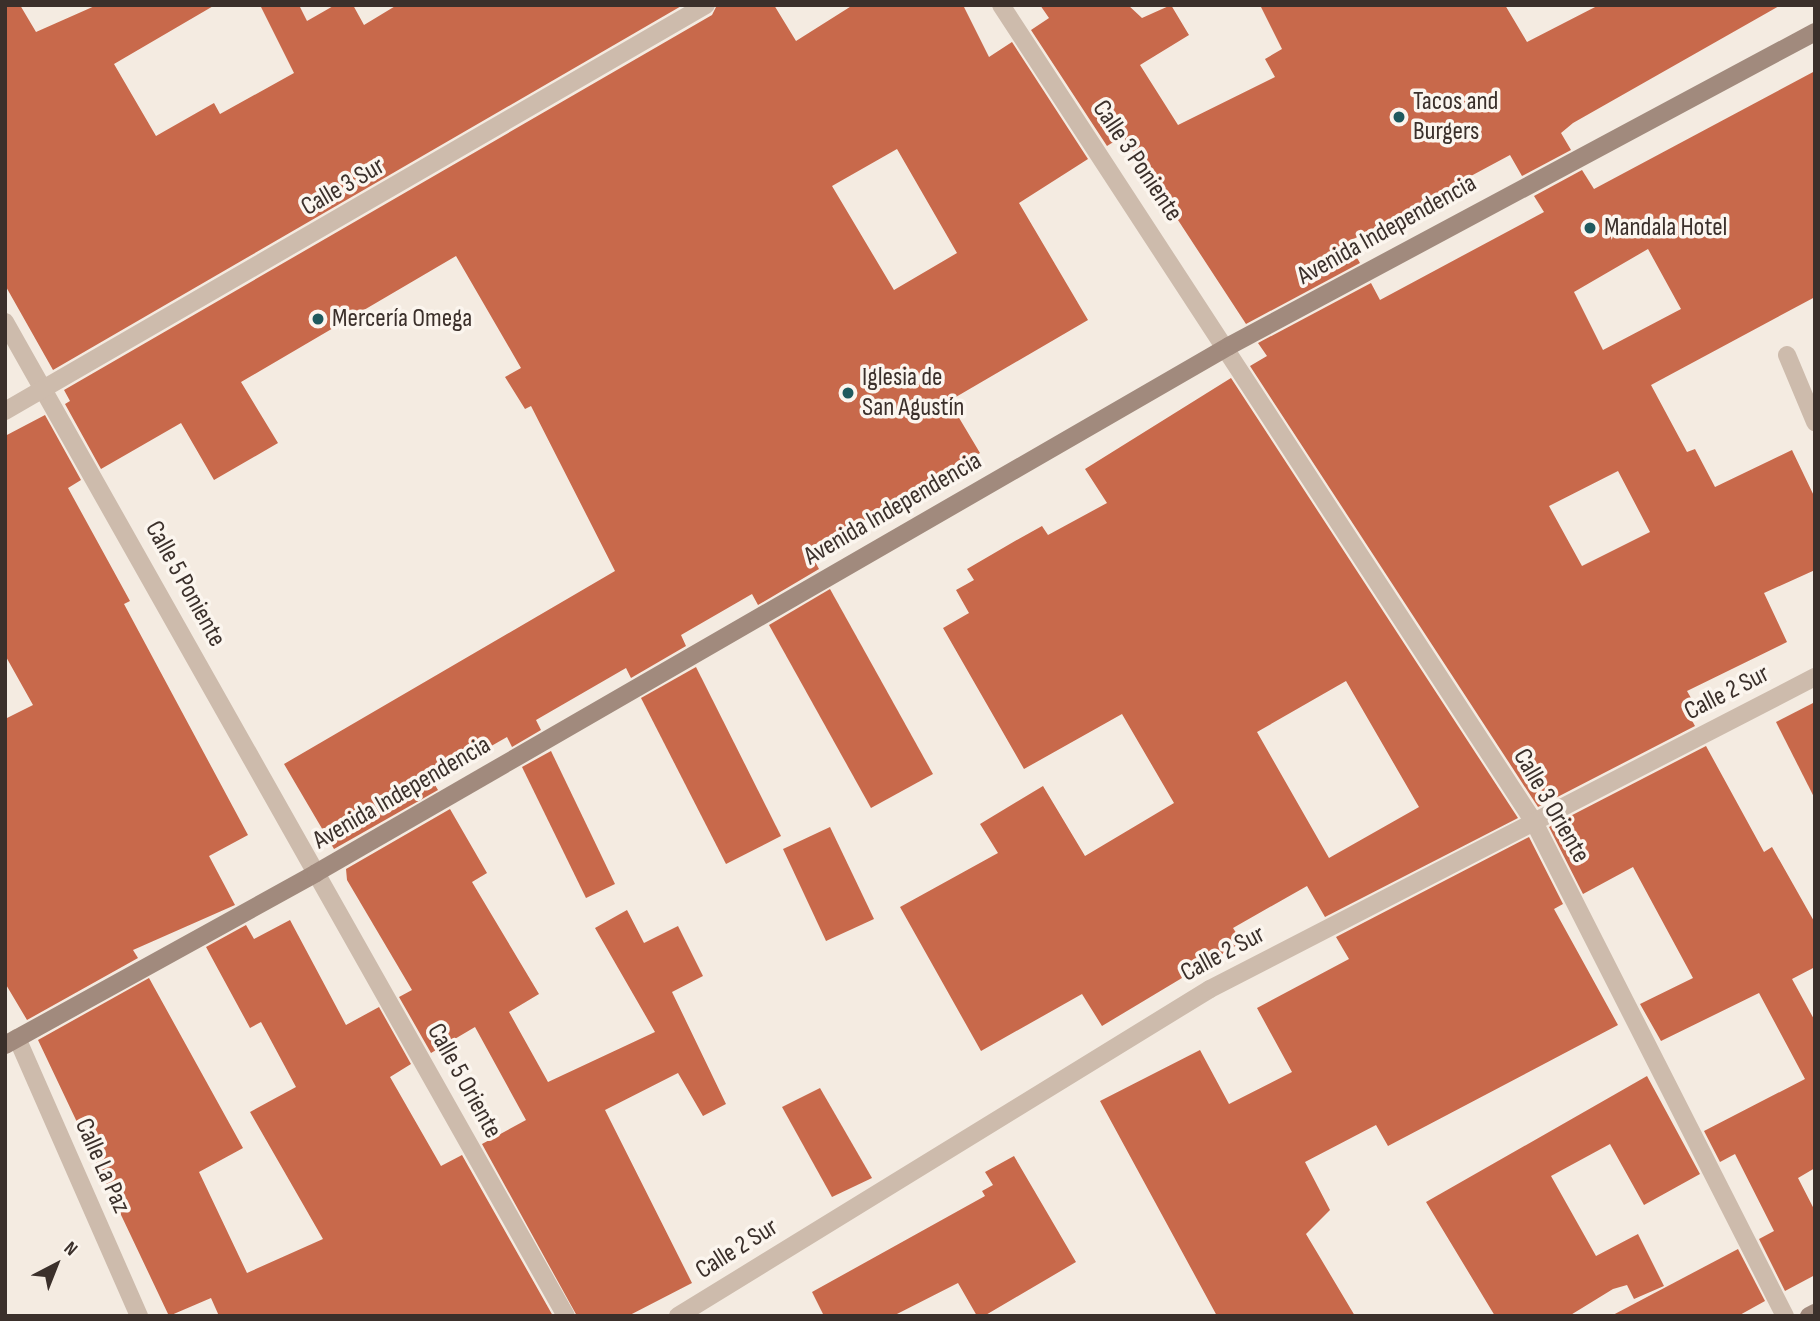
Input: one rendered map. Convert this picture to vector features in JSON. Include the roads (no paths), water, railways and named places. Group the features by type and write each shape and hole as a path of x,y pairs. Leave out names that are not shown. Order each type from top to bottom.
{"main road":[{"name":"Avenida Independencia","path":"11,1041 316,873 1229,346 1815,32"},
{"path":"1809,1316 1815,1313"}],"street":[{"name":"Calle 3 Sur","path":"5,411 46,391 706,5"},
{"name":"Calle 3 Poniente","path":"1001,5 1229,346"},
{"name":"Calle 5 Poniente","path":"5,322 316,873"},
{"name":"Calle 3 Oriente","path":"1229,346 1534,822 1785,1316"},
{"path":"1787,355 1815,422"},
{"name":"Calle 2 Sur","path":"678,1316 1210,989 1815,677"},
{"name":"Calle 5 Oriente","path":"316,873 566,1316"},
{"name":"Calle La Paz","path":"11,1041 139,1316"}],"place":[{"name":"Tacos and Burgers","path":"1399,117"},
{"name":"Mandala Hotel","path":"1590,228"},
{"name":"Mercería Omega","path":"318,319"},
{"name":"Iglesia de San Agustín","path":"848,393"}]}
